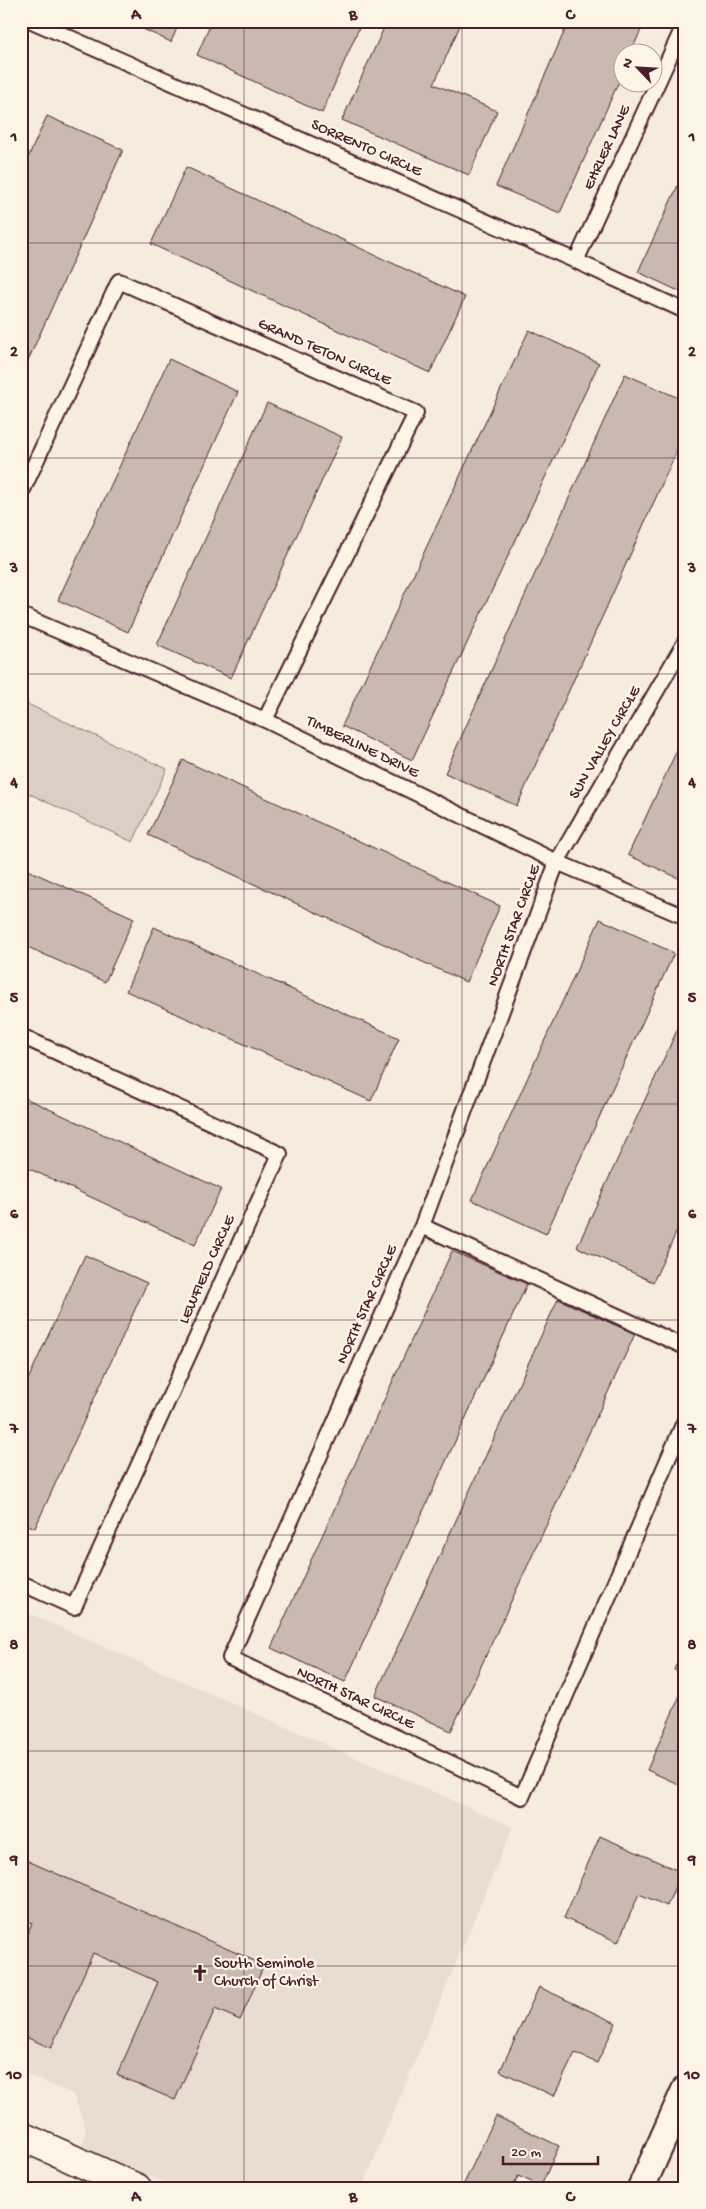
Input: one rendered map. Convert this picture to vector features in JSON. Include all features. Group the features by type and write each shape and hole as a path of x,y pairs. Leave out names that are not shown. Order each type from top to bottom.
{"street":[{"path":"641,2188 685,2090"},
{"path":"21,2136 137,2188"}],"lane":[{"name":"SORRENTO CIRCLE","path":"32,21 50,25 685,311"},
{"name":"EHRLER LANE","path":"576,261 685,22"},
{"name":"GRAND TETON CIRCLE","path":"21,494 119,281 416,413 265,720"},
{"name":"TIMBERLINE DRIVE","path":"21,614 265,720 557,862 685,917"},
{"name":"SUN VALLEY CIRCLE","path":"557,862 685,642"},
{"name":"NORTH STAR CIRCLE","path":"557,862 422,1226 230,1658 522,1797 685,1420"},
{"name":"LEWFIELD CIRCLE","path":"21,1036 280,1154 74,1607 21,1583"},
{"path":"422,1226 685,1348"}],"shaded area":[{"path":"21,701 167,769 133,842 21,790"},
{"path":"21,1610 513,1827 362,2188 177,2188 82,2146 86,2129 73,2094 21,2072"}],"building":[{"path":"126,21 180,21 171,42"},
{"path":"212,21 362,21 322,113 197,55"},
{"path":"387,21 462,21 434,84 497,111 469,175 342,120"},
{"path":"569,21 645,21 636,42 614,42 614,92 560,213 496,186"},
{"path":"47,116 123,150 21,376 21,173"},
{"path":"186,167 465,297 430,373 151,244"},
{"path":"685,170 685,294 638,272"},
{"path":"529,330 599,363 412,760 342,726"},
{"path":"169,359 238,392 128,632 58,600"},
{"path":"625,374 685,401 685,433 517,806 445,773"},
{"path":"267,403 342,437 231,678 157,645"},
{"path":"685,733 685,881 628,855"},
{"path":"183,760 500,906 466,982 148,835"},
{"path":"21,867 134,918 105,982 21,944"},
{"path":"600,919 674,953 546,1234 472,1200"},
{"path":"154,927 399,1038 371,1101 126,991"},
{"path":"685,1013 685,1214 653,1282 577,1247"},
{"path":"21,1096 221,1189 195,1245 21,1165"},
{"path":"452,1251 527,1284 345,1682 271,1648"},
{"path":"85,1255 147,1283 35,1528 21,1522 21,1395"},
{"path":"558,1299 635,1334 451,1731 375,1696"},
{"path":"683,1650 685,1651 685,1674 674,1670"},
{"path":"685,1684 685,1787 647,1770"},
{"path":"600,1836 681,1872 667,1906 639,1894 618,1942 564,1918"},
{"name":"South Seminole Church of Christ","path":"21,1858 264,1965 240,2020 215,2009 175,2100 117,2075 158,1982 93,1953 51,2048 21,2035 21,1948 32,1923 21,1919"},
{"path":"539,1987 616,2023 597,2063 575,2053 554,2096 500,2071"},
{"path":"496,2116 559,2146 541,2186 518,2176 513,2188 462,2188"}],"place":[{"name":"South Seminole Church of Christ","path":"200,1973"}]}
